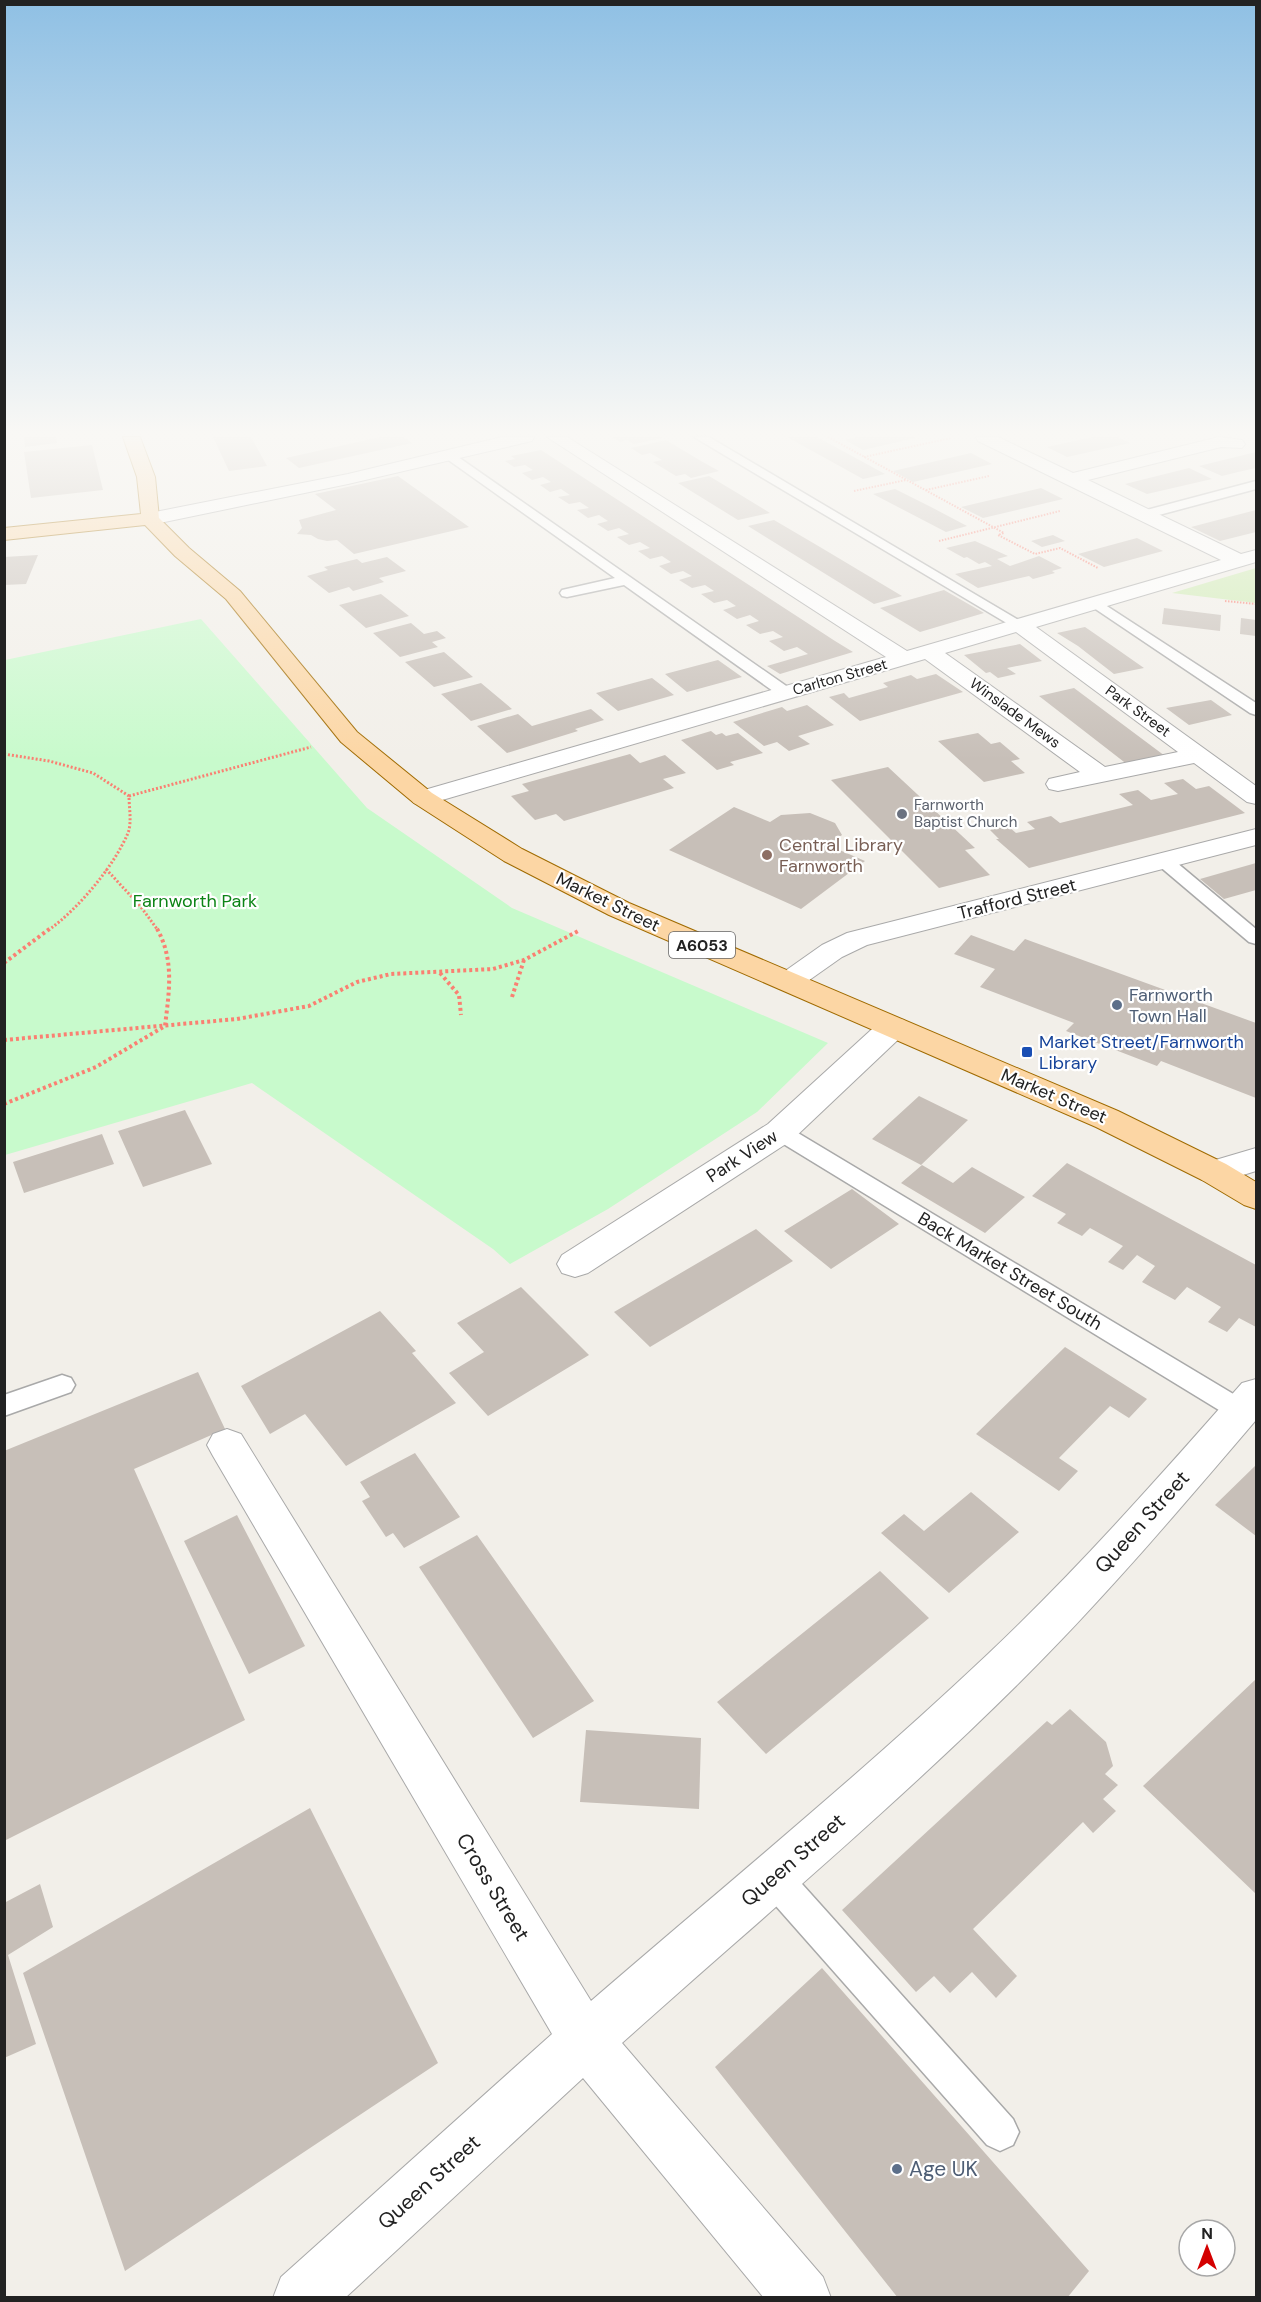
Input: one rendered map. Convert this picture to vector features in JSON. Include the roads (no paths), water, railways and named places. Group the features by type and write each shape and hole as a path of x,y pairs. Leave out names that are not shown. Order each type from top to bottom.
{"main road":[{"name":"Market Street","path":"175,544 221,583 241,604 349,737 423,798 513,855 619,909 1107,1119 1214,1172 1257,1197"}],"street":[{"path":"725,544 905,658"},
{"path":"1216,544 1248,558"},
{"name":"Carlton Street","path":"423,798 1248,558"},
{"name":"Park Street","path":"1020,625 1257,797"},
{"name":"Winslade Mews","path":"929,651 1044,732 1100,775"},
{"path":"1058,784 1198,755"},
{"name":"Trafford Street","path":"788,982 832,951 857,939 1257,837"},
{"name":"Park View","path":"575,1264 780,1132 893,1027"},
{"path":"1214,1172 1257,1159"},
{"name":"Queen Street","path":"302,2298 585,2040 773,1877 1003,1669 1107,1564 1249,1402"},
{"name":"Cross Street","path":"228,1445 585,2040 802,2298"}],"lane":[{"path":"577,544 786,693"},
{"path":"882,544 1020,625"},
{"path":"567,593 627,580"},
{"path":"1096,603 1257,710"},
{"path":"1164,861 1257,938"},
{"name":"Back Market Street South","path":"780,1132 1249,1402"},
{"path":"4,1406 62,1385"},
{"path":"773,1877 1000,2132"}],"place":[{"name":"Farnworth Baptist Church","path":"902,814"},
{"name":"Central Library Farnworth","path":"767,855"},
{"name":"Farnworth Town Hall","path":"1117,1005"},
{"name":"Market Street/Farnworth Library","path":"1027,1052"},
{"name":"Age UK","path":"897,2169"}],"park label":[{"name":"Farnworth Park","path":"195,901"}]}
